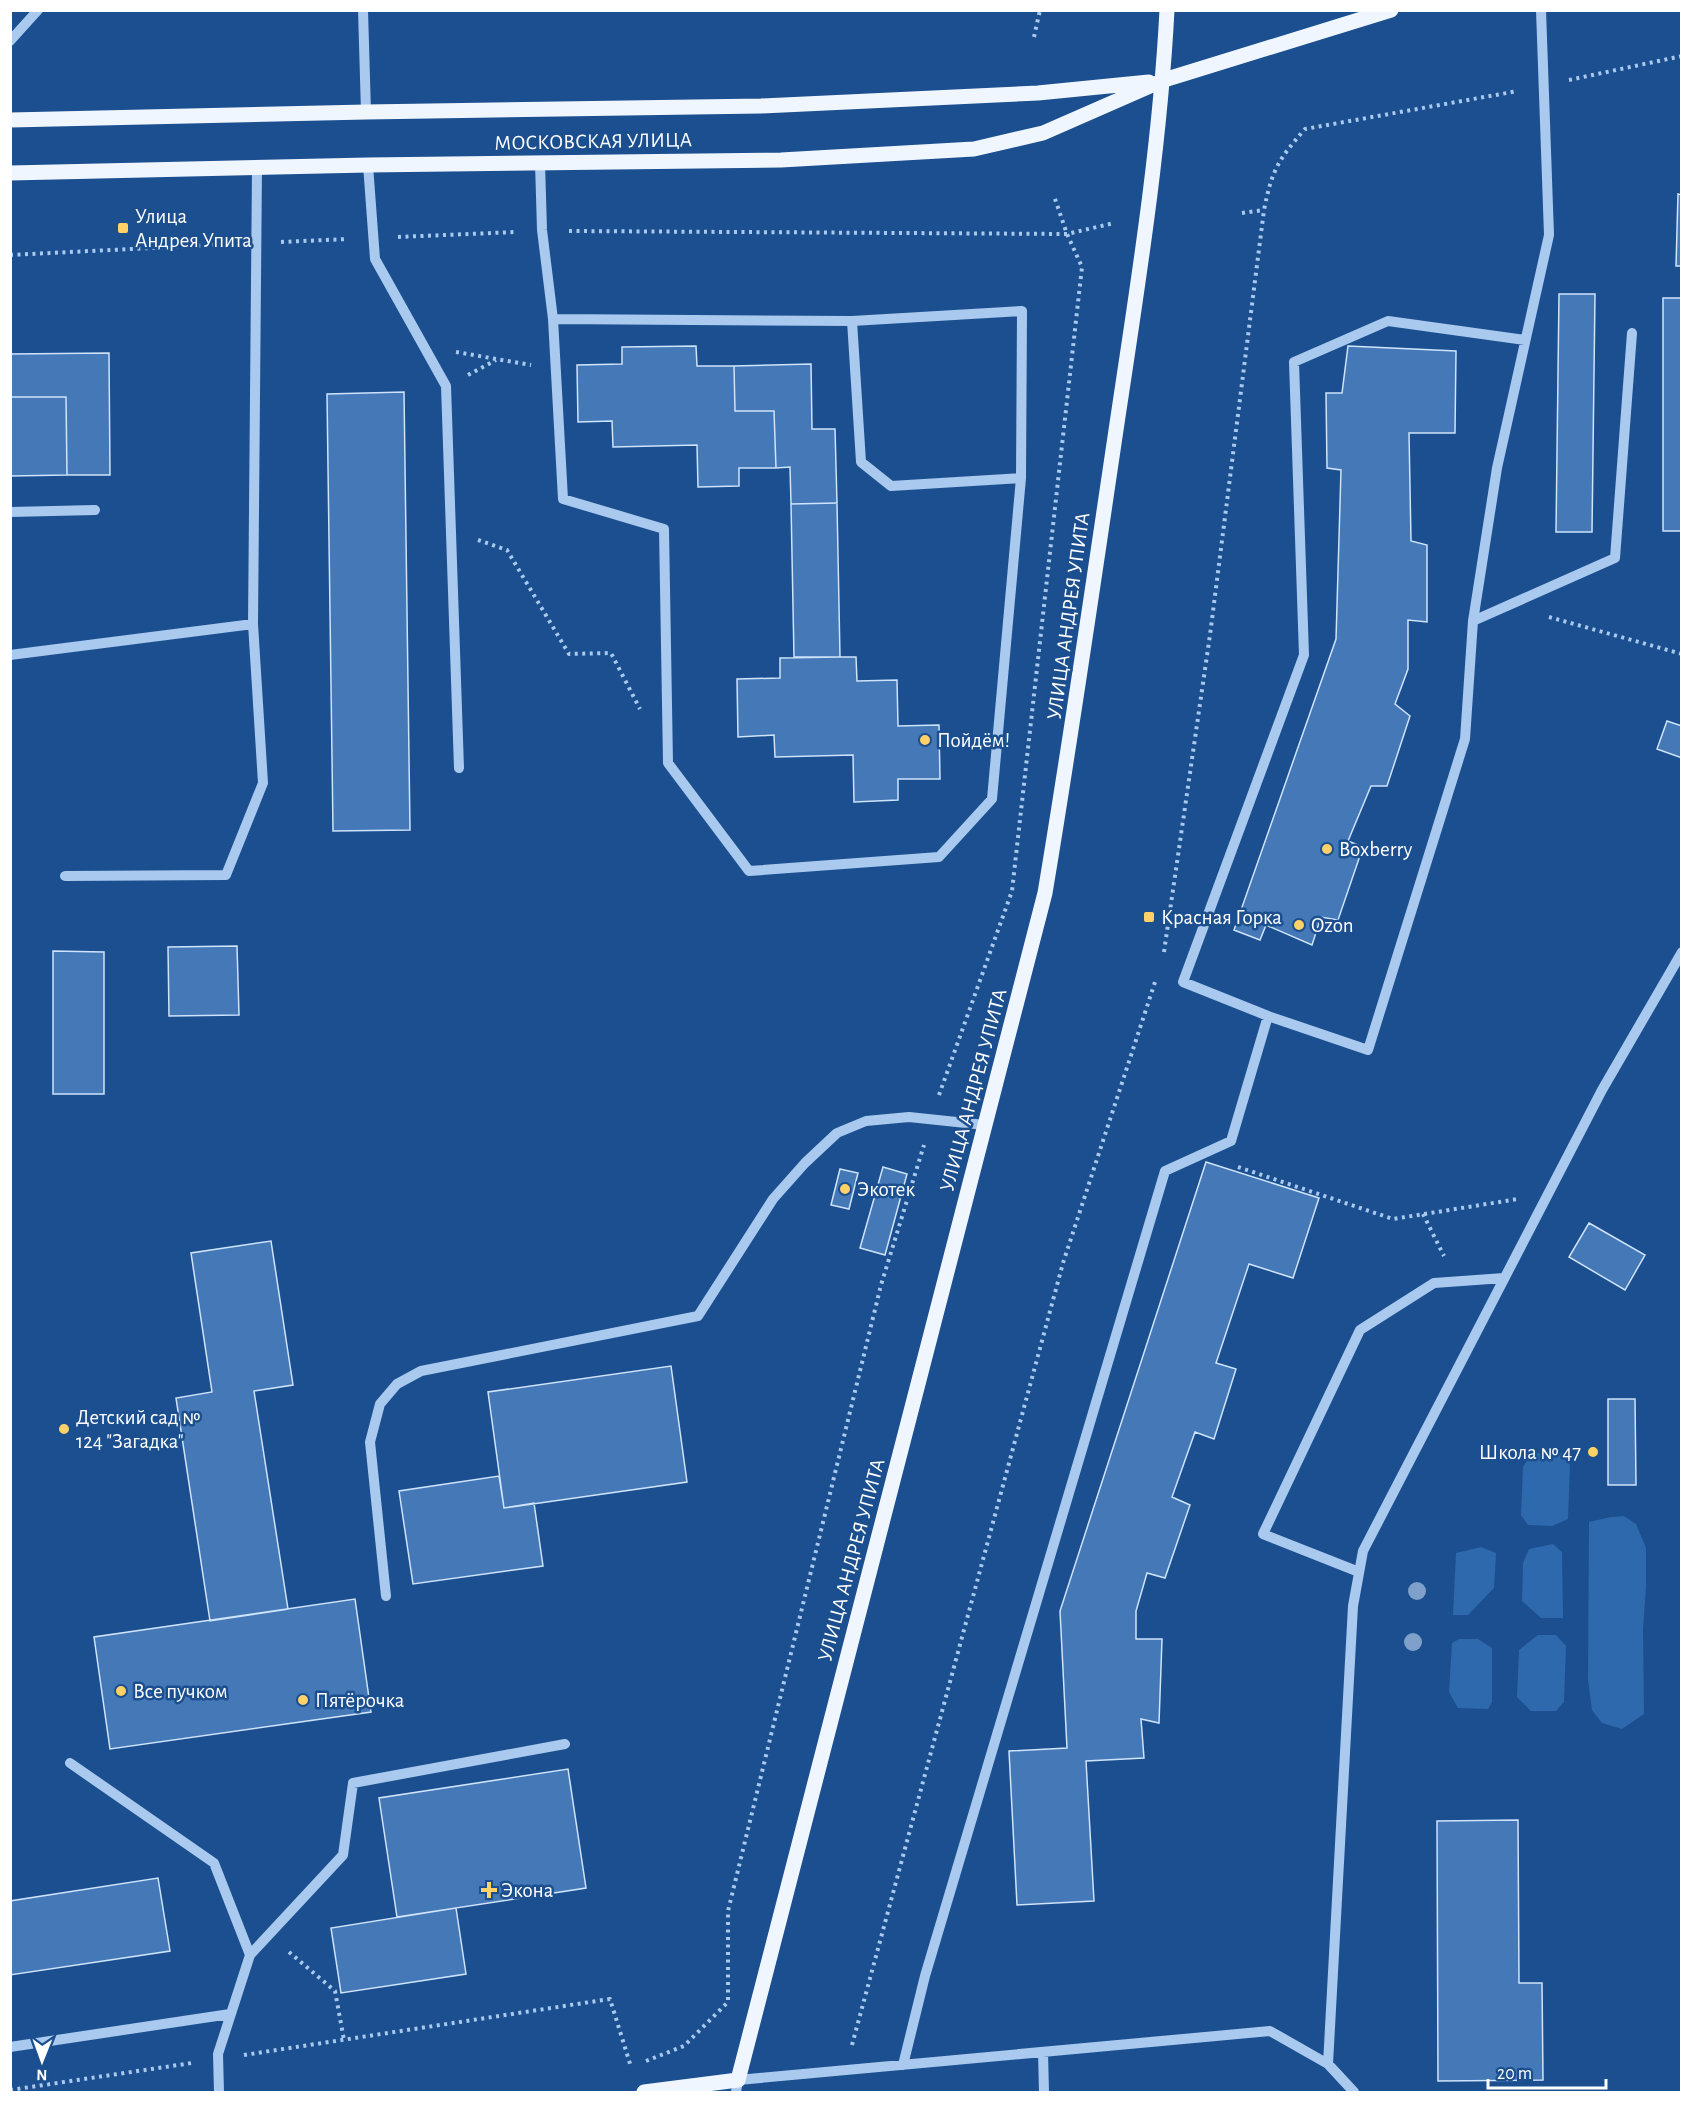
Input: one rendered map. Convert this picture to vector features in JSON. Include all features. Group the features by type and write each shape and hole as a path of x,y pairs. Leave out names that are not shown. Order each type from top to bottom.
{"main road":[{"name":"УЛИЦА АНДРЕЯ УПИТА","path":"737,2086 1046,893 1145,232 1164,80 1167,10"},
{"name":"МОСКОВСКАЯ УЛИЦА","path":"10,173 368,165 781,160 974,149 1043,133 1164,80 1391,10"},
{"name":"МОСКОВСКАЯ УЛИЦА","path":"10,120 772,106 1038,93 1164,80"},
{"path":"644,2092 737,2086"}],"lane":[{"path":"10,40 38,10"},
{"path":"363,10 366,112"},
{"path":"1526,340 1388,321 1294,362 1304,655 1183,982 1268,1016 1368,1050 1465,740 1473,621 1497,468 1526,340 1549,235 1541,10"},
{"path":"540,163 542,230 553,319 563,499 664,529 668,763 749,871 939,857 992,799 1021,478 1022,311 852,321 553,319"},
{"path":"368,165 375,259 446,386 459,768"},
{"path":"65,876 226,875 263,783 253,624 257,167"},
{"path":"852,321 861,462 891,486 1021,478"},
{"path":"1473,621 1615,558 1632,333"},
{"path":"10,512 95,510"},
{"path":"10,655 253,624"},
{"path":"1328,2064 1353,1606 1363,1551 1602,1090 1682,952"},
{"path":"903,2065 925,1976 1165,1171 1231,1141 1268,1016"},
{"path":"386,1596 370,1442 381,1404 397,1384 421,1371 698,1316 773,1199 805,1163 837,1133 866,1121 909,1117 985,1125"},
{"path":"1359,1572 1263,1534 1360,1330 1434,1283 1504,1278"},
{"path":"219,2092 219,2059 230,2014 250,1955 343,1855 353,1783 565,1743"},
{"path":"70,1763 214,1863 250,1955"},
{"path":"10,2048 230,2014"},
{"path":"737,2086 845,2070 1270,2031 1328,2064 1354,2092"},
{"path":"1043,2052 1044,2092"}],"path":[{"path":"1034,38 1040,10"},
{"path":"1163,958 1210,635 1264,210 1270,181 1282,156 1305,129 1543,86 1682,56"},
{"path":"10,2090 610,1999 629,2067 684,2046 728,2002 728,1911 881,1284 945,1074 1012,891 1082,267 1067,234 1054,196"},
{"path":"1242,213 1264,210"},
{"path":"542,230 1067,234 1113,223"},
{"path":"10,255 258,243"},
{"path":"424,346 556,370"},
{"path":"451,532 507,550 569,654 611,653 642,713"},
{"path":"1508,606 1682,654"},
{"path":"845,2070 1063,1263 1159,969"},
{"path":"1201,1154 1393,1219 1548,1194"},
{"path":"1423,1214 1456,1281"},
{"path":"269,1934 335,1991 344,2040"}],"shaded area":[{"path":"1560,1452 1570,1465 1568,1519 1552,1526 1528,1525 1521,1515 1523,1467 1532,1453"},
{"path":"1624,1516 1636,1524 1646,1548 1646,1587 1643,1629 1644,1714 1622,1729 1602,1723 1592,1710 1588,1680 1589,1522"},
{"path":"1553,1544 1562,1552 1563,1618 1541,1618 1522,1601 1523,1563 1529,1549"},
{"path":"1481,1547 1496,1553 1494,1588 1468,1615 1453,1615 1456,1553"},
{"path":"1538,1635 1556,1635 1566,1646 1564,1702 1556,1711 1531,1711 1517,1697 1519,1650"},
{"path":"1459,1639 1478,1639 1492,1648 1492,1702 1488,1709 1458,1708 1449,1692 1452,1643"}],"building":[{"path":"1678,194 1682,195 1682,266 1676,266"},
{"path":"1559,294 1595,294 1592,532 1556,532"},
{"path":"1663,298 1682,298 1682,531 1663,531"},
{"path":"696,346 697,366 734,366 735,411 774,411 776,468 739,468 739,486 698,487 697,445 613,447 612,421 578,422 577,365 622,364 622,347"},
{"path":"1348,346 1456,351 1455,433 1409,433 1411,541 1427,545 1427,622 1408,620 1408,669 1395,704 1410,716 1387,786 1371,786 1348,841 1363,847 1338,920 1321,917 1312,945 1266,925 1260,940 1234,930 1336,639 1341,470 1327,468 1326,393 1342,393"},
{"path":"109,353 110,475 67,475 66,397 10,397 10,354"},
{"path":"811,364 812,429 835,429 837,503 791,504 790,467 776,468 774,411 735,411 734,366"},
{"path":"404,392 410,830 333,831 327,394"},
{"path":"10,397 66,397 67,475 10,476"},
{"path":"837,503 840,657 794,657 791,504"},
{"path":"856,657 857,681 897,680 898,726 939,725 940,779 898,779 898,800 854,802 853,755 775,757 774,735 738,737 737,679 780,678 780,658"},
{"path":"1667,721 1682,726 1682,758 1657,749"},
{"path":"237,946 239,1015 169,1016 168,947"},
{"path":"53,951 104,952 104,1094 53,1094"},
{"path":"1206,1162 1319,1198 1293,1278 1249,1264 1216,1363 1236,1369 1214,1439 1195,1432 1172,1497 1190,1505 1165,1578 1147,1573 1136,1611 1136,1639 1162,1639 1159,1723 1141,1719 1144,1758 1086,1761 1094,1901 1017,1905 1009,1751 1067,1748 1060,1611"},
{"path":"883,1167 907,1174 885,1255 860,1248"},
{"name":"Экотек","path":"840,1169 858,1173 849,1209 831,1205"},
{"path":"1589,1223 1645,1255 1625,1290 1569,1257"},
{"path":"271,1241 293,1385 254,1391 288,1609 210,1621 176,1398 212,1392 191,1253"},
{"path":"671,1366 687,1482 504,1508 488,1392"},
{"path":"1608,1399 1635,1399 1636,1485 1608,1485"},
{"path":"499,1476 504,1508 534,1503 543,1566 413,1584 399,1491"},
{"path":"355,1599 371,1712 110,1749 94,1637"},
{"path":"568,1769 586,1888 397,1917 379,1798"},
{"path":"1518,1820 1519,1983 1542,1983 1543,2080 1438,2081 1437,1821"},
{"path":"158,1878 170,1951 10,1975 10,1901"},
{"path":"456,1908 466,1974 341,1993 331,1928"}],"place":[{"name":"Улица Андрея Упита","path":"123,228"},
{"name":"Пойдём!","path":"925,740"},
{"name":"Boxberry","path":"1327,849"},
{"name":"Красная Горка","path":"1149,917"},
{"name":"Ozon","path":"1299,925"},
{"name":"Экотек","path":"845,1189"},
{"name":"Детский сад № 124 \"Загадка\"","path":"64,1429"},
{"name":"Школа № 47","path":"1593,1452"},
{"name":"Все пучком","path":"121,1691"},
{"name":"Пятёрочка","path":"303,1700"},
{"name":"Экона","path":"489,1890"}]}
